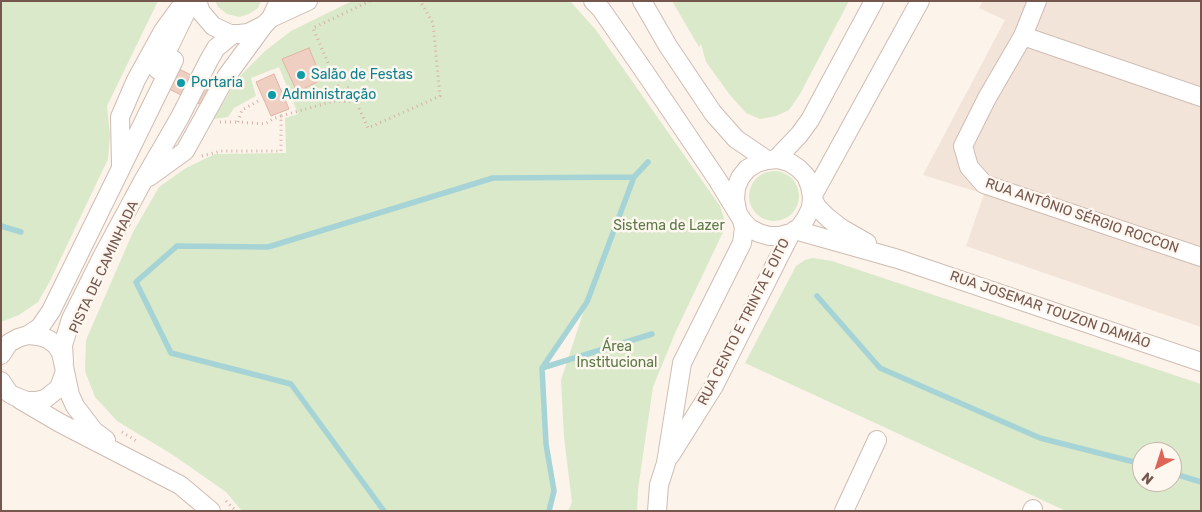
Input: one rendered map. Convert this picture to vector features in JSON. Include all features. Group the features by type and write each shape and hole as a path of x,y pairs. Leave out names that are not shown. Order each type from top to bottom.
{"street":[{"path":"121,168 120,117 136,80 163,31 186,1"},
{"path":"121,168 130,124 178,30 190,1"},
{"path":"197,1 201,12 213,26 221,31 240,34"},
{"path":"133,143 135,148 150,158 157,157 185,144 226,77 268,22 279,1"},
{"path":"185,144 209,60 216,48 240,34 308,1"},
{"path":"593,1 644,71 739,215 754,230 769,236 780,236 793,231 806,218 811,208 812,197 806,176 789,162 772,160 756,163 747,169 740,178 736,188 735,199 739,215 744,228 742,243 682,363 666,463 659,485 657,511"},
{"path":"642,1 668,46 713,113 736,139 772,160"},
{"path":"772,160 799,135 810,120 874,1"},
{"path":"812,197 920,1"},
{"path":"1037,1 1023,36 1201,98"},
{"name":"RUA ANTÔNIO SÉRGIO ROCCON","path":"1023,36 962,146 969,167 984,184 1201,257"},
{"path":"4,348 18,338 28,335 40,327 47,318 174,60"},
{"path":"143,123 148,118 159,119 185,144"},
{"path":"143,181 172,148 185,144"},
{"path":"8,390 36,402 45,399 59,388 65,366 64,345 71,319 157,157"},
{"path":"798,168 816,169 834,158"},
{"name":"RUA JOSEMAR TOUZON DAMIÃO","path":"812,197 818,207 841,228 858,239 898,259"},
{"name":"RUA JOSEMAR TOUZON DAMIÃO","path":"793,231 898,259 1201,362"},
{"name":"RUA CENTO E TRINTA E OITO","path":"666,463 714,386 793,231"},
{"path":"28,335 48,339 62,353 70,395 83,417 94,431 135,460"},
{"path":"8,390 60,423 135,460 180,485 211,511"},
{"path":"844,511 877,440"}],"path":[{"path":"370,1 313,28 340,91 349,87 368,128 440,96 433,23 420,1"},
{"path":"238,122 242,110 258,100"},
{"path":"219,122 265,124 273,118 334,101 356,102"},
{"path":"185,144 221,151 281,151 281,116"},
{"path":"118,430 142,444"},
{"path":"219,495 236,511"}],"shaded area":[{"path":"983,1 1201,1 1201,327 966,246 984,194 923,175 1005,20 979,8"}],"green space":[{"path":"1,1 158,1 107,106 110,135 108,159 50,281 38,302 19,315 1,322"},
{"path":"215,1 261,1 258,8 249,14 239,17 227,14 218,7"},
{"path":"352,1 570,1 596,30 720,206 724,218 724,230 676,331 653,387 638,489 637,511 568,511 572,502 564,437 561,380 586,304 541,367 546,444 554,491 549,511 242,511 226,492 173,455 117,421 95,397 85,371 86,340 133,232 159,187 186,168 215,154 286,153 285,118 298,114 279,67 251,78 256,96 234,108 228,117 214,119 237,79 265,51 291,31"},
{"path":"672,1 849,1 800,94 789,110 776,116 760,119 746,113 730,95 706,62 701,44 699,47"},
{"path":"774,171 784,173 792,178 797,186 799,196 797,206 792,214 784,219 774,221 764,219 756,214 751,206 749,196 751,186 756,178 764,173"},
{"path":"813,258 832,261 1201,384 1201,511 1066,511 745,363 796,266 805,260"}],"building":[{"name":"Salão de Festas","path":"309,48 316,65 310,68 317,82 297,92 282,59"},
{"name":"Portaria","path":"179,69 193,76 183,96 169,89"},
{"name":"Administração","path":"274,74 289,109 271,116 256,82"},
{"path":"193,76 214,86 204,106 183,96"}],"waterway":[{"path":"549,511 554,491 546,444 542,368 587,302 634,177 648,162"},
{"path":"384,511 291,384 171,353 136,282 177,246 268,247 493,178 634,177"},
{"path":"1,226 21,232"},
{"path":"817,296 880,368 1040,438 1132,461"},
{"path":"542,368 652,334"},
{"path":"1182,476 1201,482"}],"place":[{"name":"Salão de Festas","path":"301,75"},
{"name":"Portaria","path":"181,83"},
{"name":"Administração","path":"272,95"}],"park label":[{"name":"Sistema de Lazer","path":"669,226"},
{"name":"Área Institucional","path":"617,356"}]}
